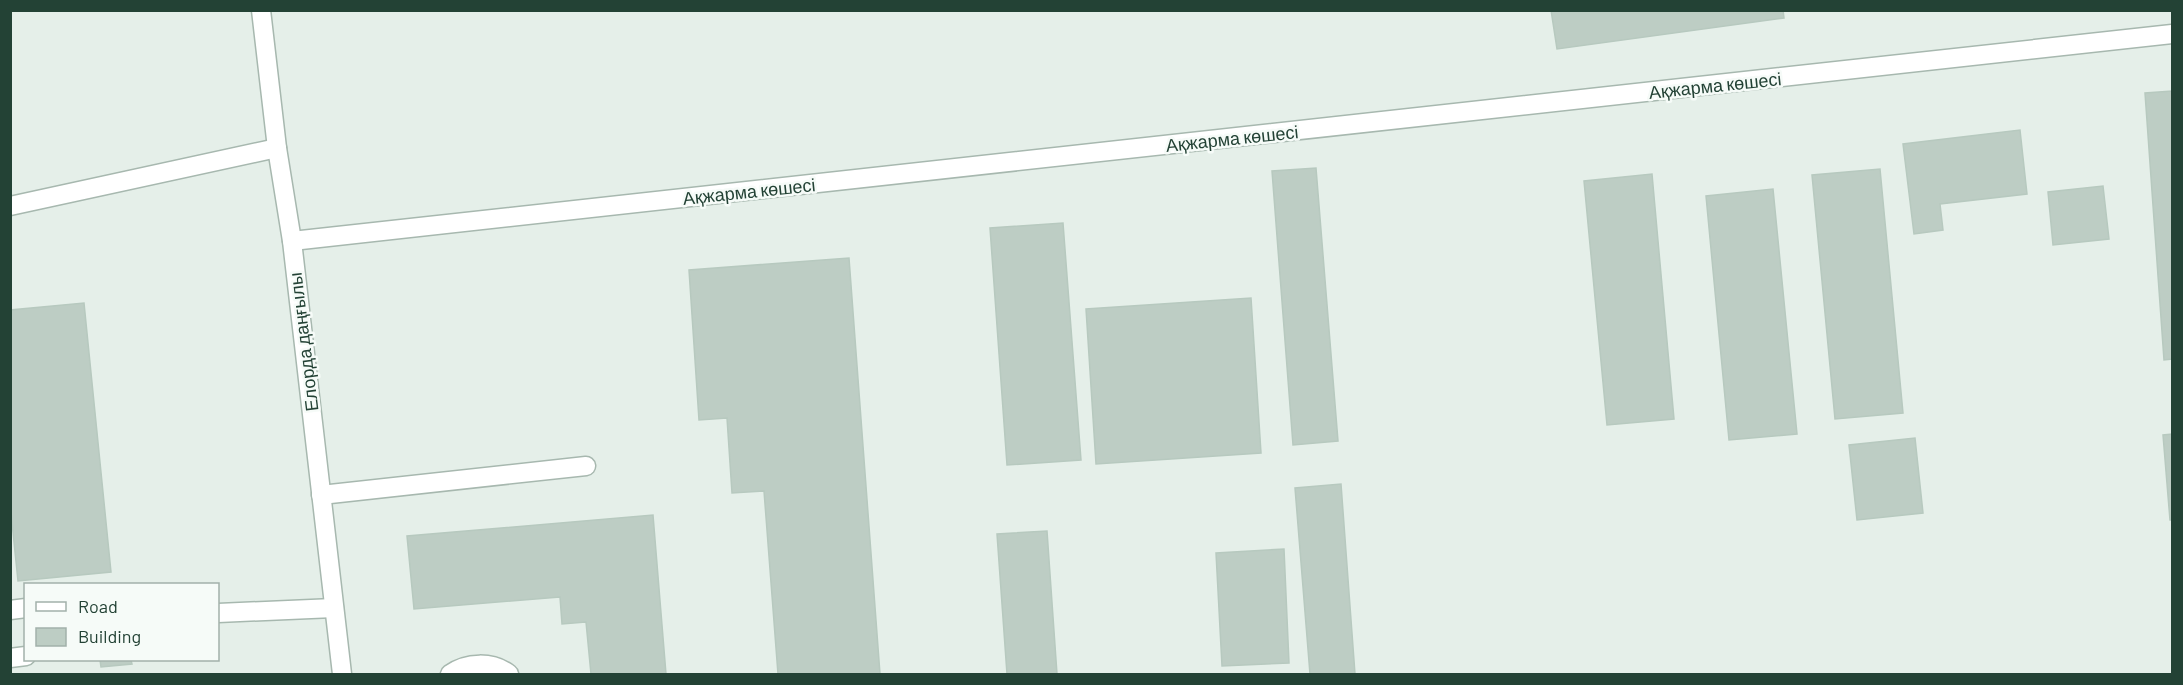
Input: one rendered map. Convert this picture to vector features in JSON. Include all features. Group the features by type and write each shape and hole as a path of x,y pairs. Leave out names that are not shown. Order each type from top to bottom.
{"street":[{"name":"Елорда даңғылы","path":"261,10 277,148 292,241 342,675"},
{"name":"Ақжарма көшесі","path":"292,241 2172,34"},
{"path":"10,206 277,148"},
{"path":"321,495 586,465"},
{"path":"219,613 334,608"},
{"path":"450,675 456,670 473,664 490,666 509,675"}],"building":[{"path":"1551,10 1783,10 1784,18 1557,49"},
{"path":"2172,91 2172,359 2164,360 2145,93"},
{"path":"2020,130 2027,194 1940,204 1943,230 1914,234 1903,144"},
{"path":"1316,168 1338,441 1293,445 1272,171"},
{"path":"1880,169 1903,413 1835,419 1812,175"},
{"path":"1652,174 1674,419 1607,425 1584,181"},
{"path":"2103,186 2109,239 2053,245 2048,192"},
{"path":"1773,189 1797,434 1729,440 1706,196"},
{"path":"1063,223 1081,460 1007,465 990,228"},
{"path":"849,258 880,674 778,674 764,491 732,493 727,418 699,420 689,270"},
{"path":"1251,298 1261,453 1096,464 1086,309"},
{"path":"84,303 111,572 18,581 10,503 10,310"},
{"path":"2172,434 2172,520 2170,520 2163,435"},
{"path":"1915,438 1923,513 1857,520 1849,445"},
{"path":"1341,484 1355,674 1310,674 1295,488"},
{"path":"653,515 666,674 591,674 586,622 562,624 560,597 414,609 407,536"},
{"path":"1047,531 1057,674 1007,674 997,534"},
{"path":"1284,549 1289,663 1222,666 1216,553"},
{"path":"100,661 131,661 132,664 101,667"}]}
